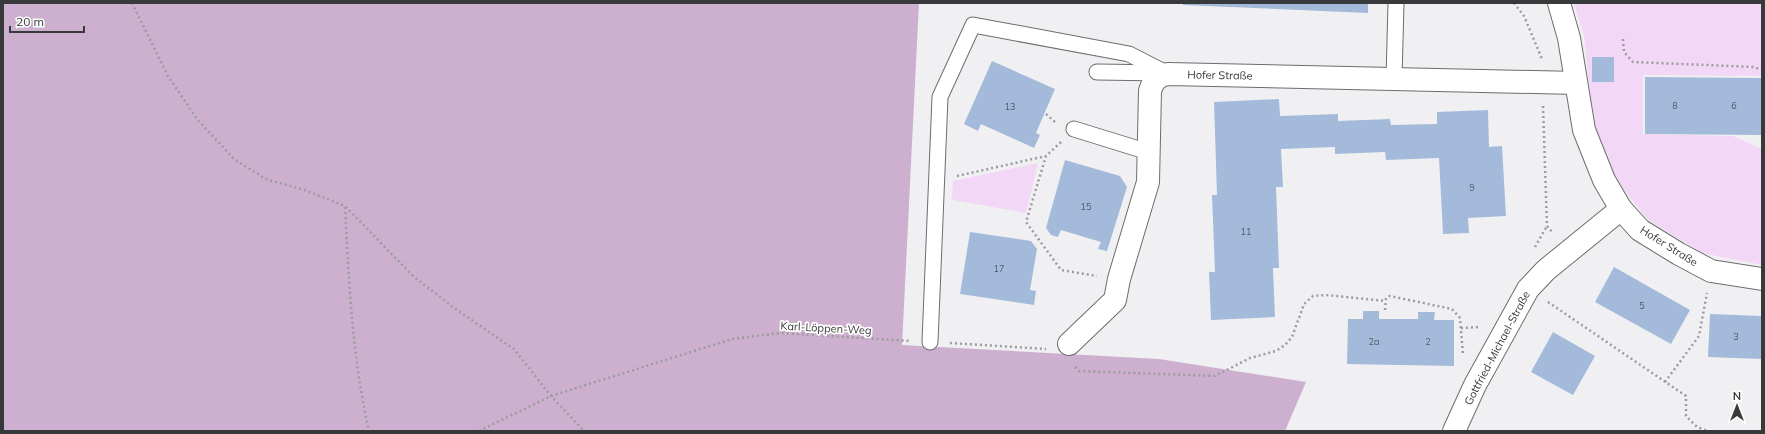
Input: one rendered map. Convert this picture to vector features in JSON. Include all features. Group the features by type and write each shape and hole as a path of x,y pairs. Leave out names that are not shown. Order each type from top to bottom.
{"street":[{"name":"Hofer Straße","path":"1559,3 1569,38 1584,130 1604,180 1621,209 1640,230 1679,254 1711,271 1762,279"},
{"name":"Hofer Straße","path":"1168,74 1576,83"},
{"path":"1069,344 1116,300 1118,279 1148,182 1150,91 1155,79 1168,74"},
{"name":"Gottfried-Michael-Straße","path":"1454,431 1475,385 1528,289 1546,270 1568,251 1621,209"}],"lane":[{"path":"1394,79 1396,3"},
{"path":"930,342 940,97 973,25 1128,54 1168,74"},
{"path":"1097,72 1168,74"},
{"path":"1074,129 1149,151"}],"path":[{"path":"132,3 168,76 197,119 235,160 268,180 302,189 345,206 414,277 457,310 514,349 551,396 584,431"},
{"path":"1514,3 1524,16 1542,57 1547,226 1568,251"},
{"path":"1623,39 1624,52 1633,62 1754,68 1762,70"},
{"path":"1046,114 1057,123 1074,129 1046,156 1026,222 1062,270 1118,279"},
{"path":"936,178 944,178 1046,156"},
{"path":"345,206 350,312 363,404 369,431"},
{"path":"1665,383 1699,336 1711,271"},
{"path":"1528,289 1686,396 1686,416 1697,427 1708,431"},
{"path":"1069,344 1073,365 1079,371 1215,376 1250,358 1276,351 1285,345 1292,337 1304,304 1313,296 1325,295 1386,301"},
{"path":"1385,310 1386,298 1390,296 1452,309 1457,313 1460,318 1464,359 1462,373 1465,380 1475,385"},
{"name":"Karl-Löppen-Weg","path":"479,431 551,396 738,338 780,333 1052,349 1069,344"}],"shaded area":[{"path":"3,3 919,3 902,345 1159,359 1306,382 1285,431 3,431"},
{"path":"1574,3 1762,3 1762,76 1643,75 1643,134 1733,136 1762,149 1762,265 1702,253 1648,220 1619,184 1595,141 1584,36"},
{"path":"1038,163 1026,213 952,200 953,181"}],"building":[{"path":"1183,3 1368,3 1368,13 1183,5"},
{"path":"1592,57 1614,57 1614,82 1592,82"},
{"path":"992,61 1055,89 1036,133 1040,135 1034,148 981,124 978,131 964,124"},
{"path":"1645,77 1762,78 1762,135 1645,134"},
{"path":"1279,99 1280,116 1338,114 1338,121 1390,119 1391,125 1437,124 1437,112 1488,110 1489,147 1502,146 1506,216 1468,218 1469,233 1443,234 1439,158 1386,160 1385,152 1335,154 1335,147 1281,149 1283,187 1276,187 1279,268 1273,268 1275,317 1211,320 1209,272 1215,272 1212,195 1217,195 1214,102"},
{"path":"1065,160 1120,176 1127,187 1107,251 1098,249 1101,242 1061,230 1058,237 1051,235 1046,228"},
{"path":"970,232 1031,241 1037,249 1030,290 1036,291 1034,305 960,294"},
{"path":"1614,267 1690,310 1671,344 1595,302"},
{"path":"1363,311 1379,311 1379,319 1418,319 1418,312 1435,312 1434,320 1454,320 1454,366 1347,364 1348,319 1363,319"},
{"path":"1710,314 1762,316 1762,359 1708,357"},
{"path":"1553,332 1595,356 1573,395 1531,372"}]}
